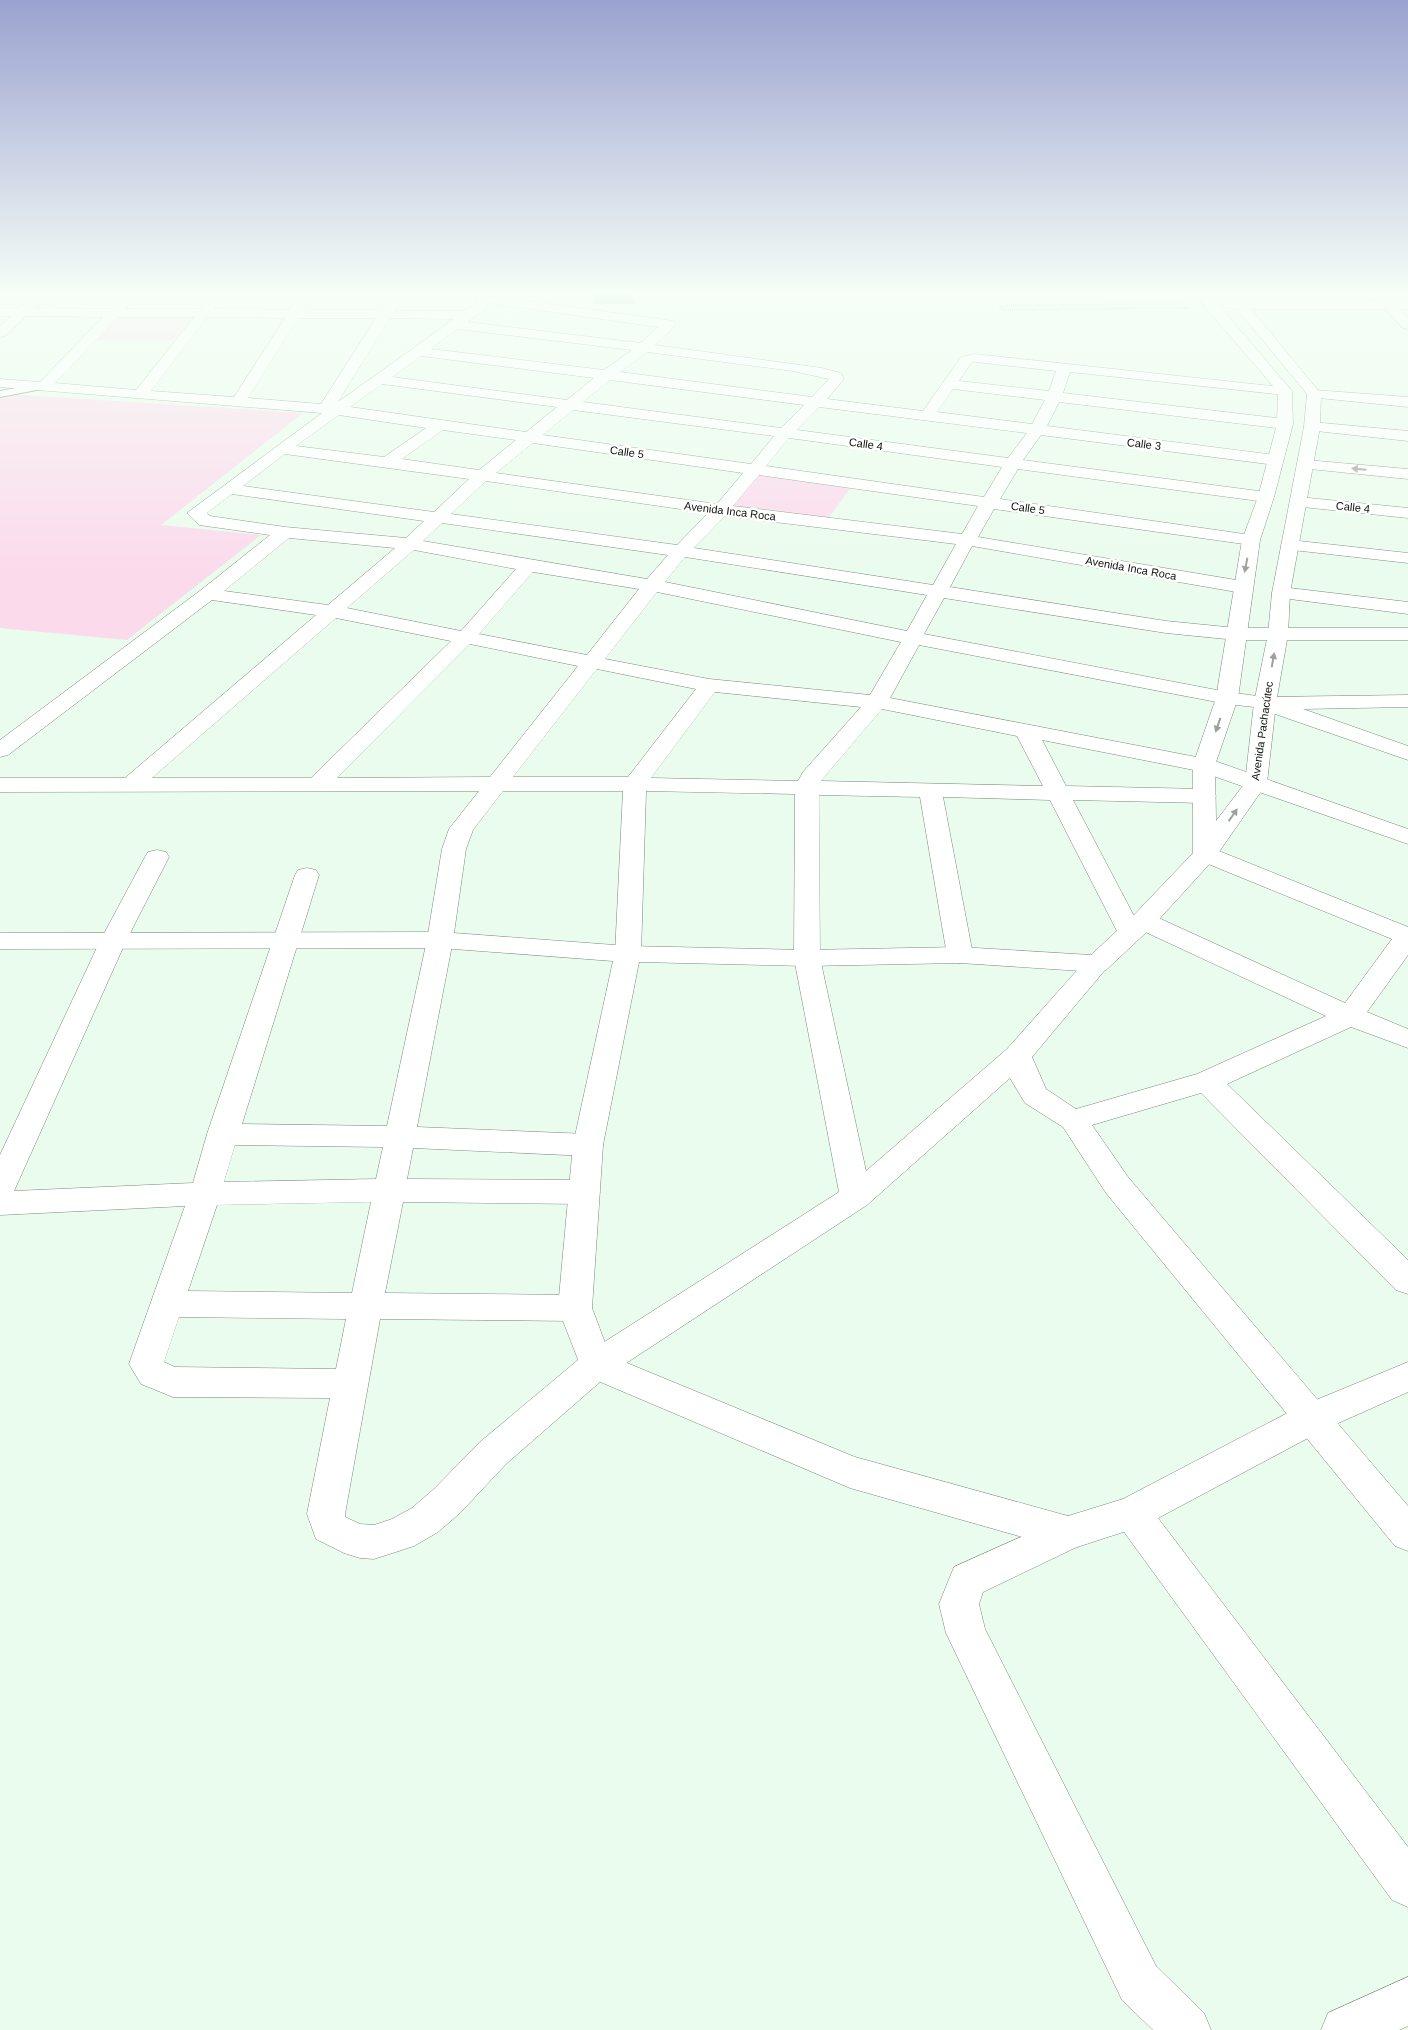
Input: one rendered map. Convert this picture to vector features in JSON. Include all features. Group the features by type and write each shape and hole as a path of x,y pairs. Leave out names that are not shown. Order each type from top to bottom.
{"street":[{"name":"Calle 5","path":"25,385 239,400 331,409 438,426 991,502 1251,540"},
{"path":"141,393 147,385"},
{"path":"239,400 249,385"},
{"path":"331,409 345,385"},
{"path":"368,385 331,409 282,449 196,513 198,517 205,521 285,532 410,544 529,566 652,585 912,638 1227,698 1265,703 1408,701"},
{"name":"Calle 4","path":"421,385 1266,497"},
{"path":"130,785 410,544 483,475 594,385"},
{"name":"Calle 3","path":"682,385 1275,460"},
{"name":"Avenida Pachacútec","path":"833,385 785,433 721,510 681,551 652,585 461,829 454,850 440,940 399,1137 326,1514 329,1527 344,1536 360,1541 374,1542 401,1534 425,1520 447,1501 493,1453 596,1365 856,1197 1017,1056 1097,964 1137,927 1205,854 1256,783 1265,703 1278,634 1281,593 1306,464 1312,427 1314,394"},
{"path":"927,416 949,385"},
{"path":"956,385 1285,424"},
{"path":"856,1197 807,958 807,787 810,777 877,702 967,540 1013,463 1037,430 1058,385"},
{"path":"1228,385 1285,391"},
{"path":"1073,1120 1207,1081 1350,1016 1408,936 1205,854 1204,765 1227,698 1242,587 1251,540 1266,497 1285,424 1285,391 1280,385"},
{"path":"1306,385 1314,394 1408,402"},
{"path":"1314,394 1408,394"},
{"path":"386,462 438,426"},
{"path":"1312,427 1408,436"},
{"name":"Avenida Inca Roca","path":"282,449 483,475 721,510 967,540 1242,587"},
{"path":"1306,464 1408,474"},
{"path":"229,488 681,551 1098,618 1236,634 1408,634"},
{"name":"Calle 4","path":"1299,502 1408,513"},
{"path":"0,750 208,594 285,532"},
{"path":"1290,545 1408,558"},
{"path":"319,783 464,639 529,566"},
{"path":"1281,593 1408,608"},
{"path":"208,594 330,611 708,686 877,702 1204,765 1408,837"},
{"path":"708,686 636,784 628,954 588,1145 575,1308 596,1365 850,1472 1068,1533"},
{"path":"1265,703 1408,754"},
{"path":"1026,731 1137,927 1408,1039"},
{"path":"0,785 636,784 1204,796"},
{"path":"930,791 960,955"},
{"path":"0,1188 113,941 157,856"},
{"path":"307,875 222,1134 205,1194 146,1364 153,1374 162,1380 172,1382 350,1384"},
{"path":"0,941 440,940 628,954 807,958 960,955 1097,964"},
{"path":"1017,1056 1029,1091 1036,1099 1073,1120 1117,1185 1408,1534"},
{"path":"1207,1081 1408,1281"},
{"path":"222,1134 399,1137 588,1145"},
{"path":"0,1203 205,1194 389,1190 584,1192"},
{"path":"166,1304 575,1308"},
{"path":"1187,2030 1139,1984 966,1633 959,1604 968,1580 1068,1533 1132,1512 1312,1418 1408,1376"},
{"path":"1132,1512 1408,1884"},
{"path":"1344,2030 1408,2001"}],"lane":[{"path":"0,394 44,386"}],"shaded area":[{"path":"0,395 303,413 161,525 261,535 127,640 0,628"},
{"path":"756,474 851,487 827,520 731,506"}]}
